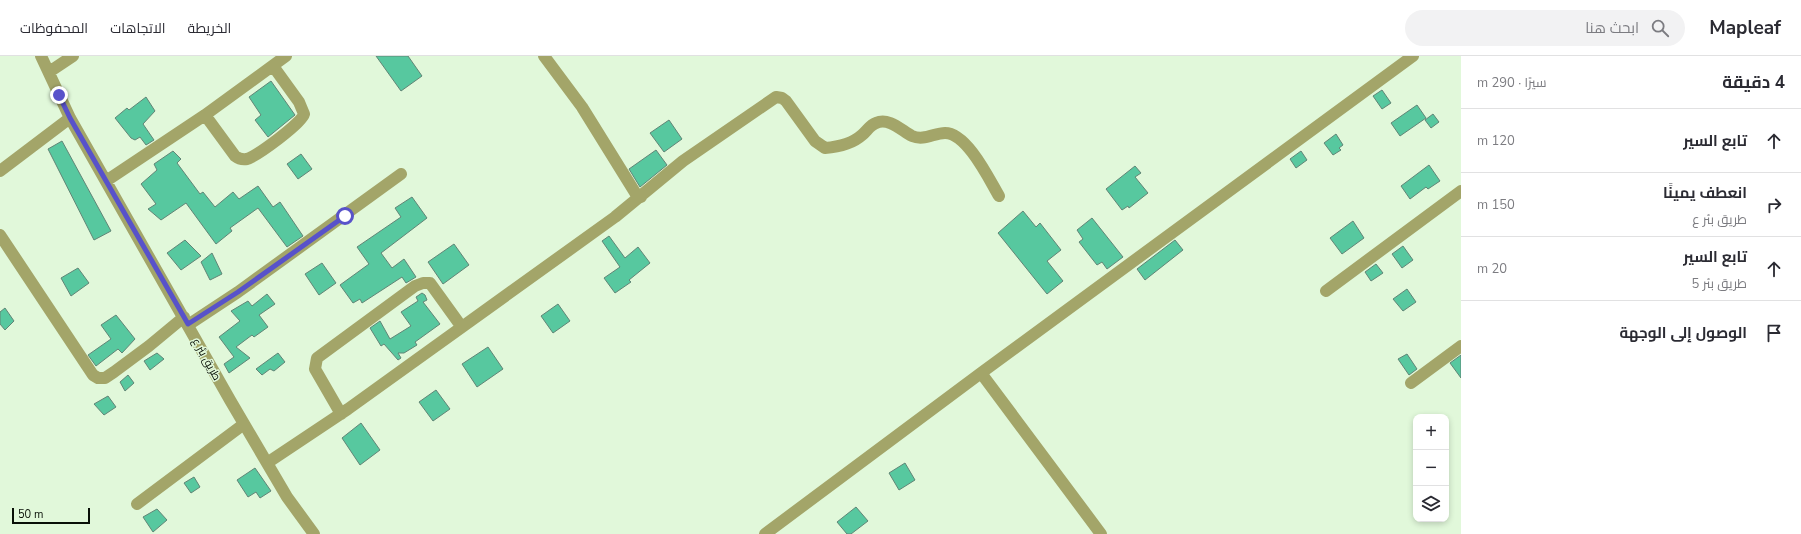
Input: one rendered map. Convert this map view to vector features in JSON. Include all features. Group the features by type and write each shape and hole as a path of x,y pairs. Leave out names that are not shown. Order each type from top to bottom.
{"street":[{"name":"طريق بئر ع","path":"41,56 70,118 244,424 287,497 314,534"},
{"path":"49,72 72,56"},
{"path":"106,181 205,115 286,56"},
{"path":"544,56 582,106 636,194 641,197"},
{"path":"765,534 981,373 1413,56"},
{"path":"205,115 235,156 240,160 246,159 253,155 282,135 301,121 304,114 299,102 273,66"},
{"path":"267,463 341,414 461,326 615,217 683,161 776,97 782,98 786,101 816,142 825,148 847,144 861,136 876,123 880,122 895,125 913,136 922,138 939,133 955,135 970,149 999,196"},
{"path":"0,171 70,118"},
{"path":"0,235 48,310 94,375 98,378 105,378 186,321 238,292 401,174"},
{"path":"1326,291 1461,190"},
{"path":"341,414 315,369 317,358 415,286 423,283 430,283 461,326"},
{"path":"1411,383 1461,346"},
{"path":"981,373 1101,534"},
{"path":"137,504 244,424"}],"building":[{"path":"376,56 408,56 422,76 401,91"},
{"path":"271,81 295,115 268,137 255,120 261,115 249,97"},
{"path":"1382,90 1391,103 1382,109 1373,96"},
{"path":"146,97 155,111 143,124 154,140 146,145 140,137 135,140 131,138 115,118 127,108 129,110"},
{"path":"1417,105 1426,118 1400,136 1391,123"},
{"path":"1433,114 1439,122 1431,128 1425,120"},
{"path":"669,120 682,139 664,152 650,133"},
{"path":"1336,134 1343,145 1339,148 1341,150 1333,155 1324,143"},
{"path":"62,141 111,231 94,240 48,149"},
{"path":"656,150 667,165 640,187 629,169"},
{"path":"173,151 181,159 177,163 200,194 203,192 215,207 233,192 239,199 258,186 273,207 280,202 303,236 287,247 258,208 230,228 232,231 216,244 186,203 161,220 148,209 156,204 141,184 157,170 154,164"},
{"path":"1301,151 1307,160 1296,168 1290,159"},
{"path":"301,154 312,169 298,179 287,164"},
{"path":"1429,165 1440,181 1428,189 1426,187 1410,199 1401,186"},
{"path":"1135,166 1141,173 1135,177 1148,193 1129,208 1128,206 1122,210 1106,189"},
{"path":"412,197 427,218 381,253 392,268 404,259 416,277 406,283 402,277 362,303 360,299 353,303 340,285 369,264 357,247 401,217 395,208"},
{"path":"1023,211 1036,227 1040,223 1061,250 1047,261 1063,281 1047,294 998,233"},
{"path":"1092,218 1123,257 1107,269 1102,262 1097,265 1079,242 1083,239 1077,230"},
{"path":"1353,221 1364,238 1342,254 1330,238"},
{"path":"609,236 625,258 638,247 650,263 629,280 631,282 615,293 604,278 620,267 602,241"},
{"path":"185,240 201,256 181,270 167,253"},
{"path":"1175,240 1183,250 1145,280 1137,269"},
{"path":"454,244 469,265 443,284 428,262"},
{"path":"1403,246 1413,260 1402,268 1392,254"},
{"path":"212,253 222,274 210,280 201,262"},
{"path":"322,263 336,283 319,295 305,274"},
{"path":"1376,264 1383,273 1371,281 1365,272"},
{"path":"78,268 89,283 71,296 61,278"},
{"path":"1407,289 1416,302 1403,311 1393,299"},
{"path":"422,293 425,295 427,300 423,302 440,324 415,342 417,345 404,353 398,353 401,358 398,360 384,344 381,346 370,328 380,321 390,339 411,326 401,312 418,301 416,297"},
{"path":"267,294 275,304 259,315 268,327 254,337 252,335 236,347 250,358 229,373 224,364 234,357 219,337 240,321 231,311 248,301 252,306"},
{"path":"558,304 570,321 553,333 541,316"},
{"path":"5,308 14,321 5,330 0,324 0,312"},
{"path":"116,315 135,339 122,353 118,349 96,366 88,355 111,339 101,325"},
{"path":"488,347 503,369 477,387 462,364"},
{"path":"157,353 164,359 150,370 144,361"},
{"path":"278,353 285,362 274,371 270,369 262,375 256,369"},
{"path":"1407,354 1417,369 1409,375 1398,359"},
{"path":"1461,355 1461,378 1450,363"},
{"path":"128,375 134,383 125,391 120,382"},
{"path":"436,390 450,409 433,421 419,402"},
{"path":"108,396 116,407 104,415 94,404"},
{"path":"361,423 380,450 360,465 342,438"},
{"path":"905,463 915,480 899,490 889,473"},
{"path":"255,468 271,491 260,498 256,492 248,497 237,480"},
{"path":"194,477 200,487 191,493 184,483"},
{"path":"856,507 868,521 851,534 847,534 837,522"},
{"path":"157,509 167,520 153,532 143,517"}],"route":[{"path":"59,95 70,118 188,324 238,292 345,216"}]}
